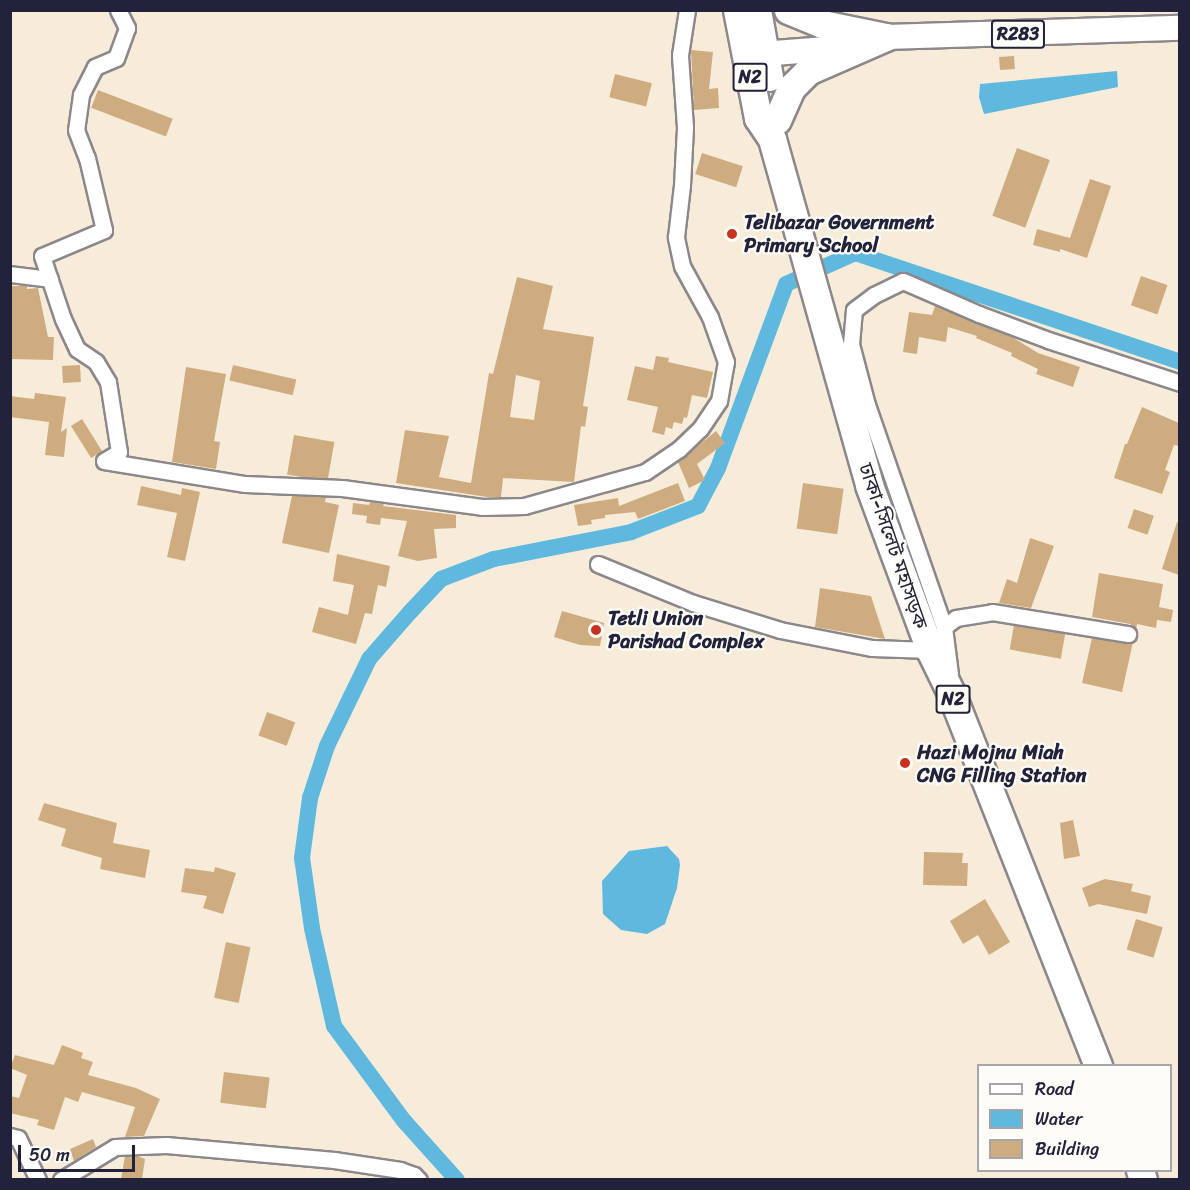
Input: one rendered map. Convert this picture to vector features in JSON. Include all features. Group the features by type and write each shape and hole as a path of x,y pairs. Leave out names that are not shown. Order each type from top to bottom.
{"highway":[{"name":"R283","path":"788,10 822,24 886,37"},
{"name":"ঢাকা-সিলেট মহাসড়ক","path":"744,16 774,129 782,172 870,485 937,639 952,695 1098,1064"},
{"name":"R283","path":"774,129 792,87 808,71 886,37"}],"main road":[{"name":"R283","path":"755,58 774,53 840,48 857,41 886,37 1179,28"}],"street":[{"path":"118,10 127,28 116,58 95,67 81,96 76,130 87,158 104,230 42,256 63,319 77,349 96,362 108,382 119,452 104,461 245,483 342,489 482,507 524,506 645,472 679,449 700,429 719,401 726,362 710,317 682,266 676,237 685,127 680,55 687,10"},
{"path":"10,274 50,279"},
{"path":"937,639 851,344 854,310 874,295 903,281 979,314 1048,340 1179,383"},
{"path":"598,564 693,603 780,630 872,648 937,639 956,618 992,612 1128,634"},
{"path":"10,1136 18,1138 38,1179"},
{"path":"61,1179 115,1148 166,1145 334,1160 400,1170 419,1179"}],"water":[{"path":"1117,71 1118,87 984,114 979,97 980,84"},
{"path":"667,846 679,859 680,865 677,888 665,924 647,934 621,930 603,914 602,881 629,851"}],"building":[{"path":"691,50 713,52 709,89 718,88 719,108 694,110"},
{"path":"1014,56 1015,69 1000,70 999,57"},
{"path":"615,74 652,83 646,106 609,97"},
{"path":"98,90 173,119 166,136 91,108"},
{"path":"1017,148 1050,160 1025,228 992,216"},
{"path":"702,153 743,166 736,187 695,174"},
{"path":"1090,179 1111,186 1087,258 1060,249 1060,252 1033,245 1037,229 1070,238"},
{"path":"1141,276 1167,285 1157,314 1131,305"},
{"path":"517,277 553,286 543,329 594,337 583,406 588,407 585,427 581,426 574,482 503,478 501,497 487,497 396,483 405,430 449,436 439,477 471,483 489,373 493,374","holes":["516,375 540,381 534,420 510,417"]},
{"path":"10,286 38,288 48,337 54,337 53,360 10,359"},
{"path":"935,306 1012,337 1038,353 1080,367 1073,387 1036,374 1038,369 1011,356 1012,353 976,338 977,336 948,327 946,342 919,337 917,354 903,352 909,312 932,315"},
{"path":"656,356 669,358 668,362 713,372 707,398 692,395 687,418 684,417 682,424 674,422 672,429 666,427 664,435 652,432 658,407 627,400 635,366 653,370"},
{"path":"80,365 81,382 63,383 62,366"},
{"path":"233,365 296,380 293,395 229,381"},
{"path":"186,367 226,374 214,441 220,442 216,469 172,462"},
{"path":"35,393 66,397 61,432 67,428 64,457 45,455 49,422 10,417 10,396 34,399"},
{"path":"1142,407 1179,423 1179,446 1174,445 1165,470 1170,472 1162,494 1114,478 1125,444 1127,444"},
{"path":"82,419 102,451 91,458 71,426"},
{"path":"716,431 725,443 697,464 705,480 689,488 678,462"},
{"path":"294,435 334,442 327,482 287,474"},
{"path":"678,483 685,501 638,519 635,512 605,515 605,518 591,520 592,524 578,526 574,505 618,498 619,506"},
{"path":"803,483 844,489 837,534 797,529"},
{"path":"141,486 181,495 182,488 200,492 185,561 167,557 177,513 137,505"},
{"path":"292,496 326,497 325,502 339,505 329,553 282,543"},
{"path":"370,502 384,504 383,506 456,515 456,528 434,529 437,558 418,561 398,556 407,521 381,518 380,525 366,523 367,516 352,514 353,503 369,505"},
{"path":"1134,509 1154,516 1147,535 1127,528"},
{"path":"1177,522 1179,523 1179,575 1162,569"},
{"path":"1030,538 1054,546 1031,608 999,603 1007,579 1017,583"},
{"path":"337,554 390,566 386,587 378,585 372,614 365,613 356,644 312,632 319,607 348,615 354,585 333,581"},
{"path":"1099,573 1163,584 1159,607 1173,610 1171,622 1157,620 1156,628 1137,624 1136,629 1130,624 1092,617"},
{"path":"820,588 871,596 885,639 815,627"},
{"path":"562,611 604,623 600,646 580,645 554,637"},
{"path":"1014,625 1065,634 1061,659 1010,650"},
{"path":"1092,638 1126,644 1133,642 1122,692 1082,683"},
{"path":"267,712 295,722 287,746 258,735"},
{"path":"44,803 117,823 113,843 150,850 145,878 100,869 102,858 61,846 66,829 38,820"},
{"path":"1073,820 1080,856 1064,859 1060,823"},
{"path":"924,852 963,853 962,863 968,863 967,886 923,885"},
{"path":"215,867 236,873 223,914 203,908 207,896 181,892 185,868 214,872"},
{"path":"1105,879 1133,884 1131,891 1151,896 1147,914 1098,904 1089,907 1082,888"},
{"path":"985,899 1010,942 989,955 978,935 963,944 950,921"},
{"path":"1136,919 1163,927 1153,958 1127,950"},
{"path":"226,942 250,947 239,1003 214,998"},
{"path":"62,1045 83,1053 81,1058 93,1062 88,1075 136,1088 160,1099 144,1136 125,1137 135,1107 82,1092 78,1102 65,1097 54,1130 37,1125 39,1120 10,1113 10,1096 19,1098 27,1075 10,1068 15,1055 54,1065"},
{"path":"224,1072 270,1078 266,1108 220,1103"},
{"path":"93,1139 96,1147 74,1161 70,1149"},
{"path":"125,1156 145,1159 142,1179 121,1179"}],"waterway":[{"path":"457,1180 404,1121 334,1026 312,928 302,858 310,798 327,746 369,659 411,611 441,579 494,559 631,532 698,506 718,468 786,284 855,253 1180,362"}],"place":[{"name":"Telibazar Government Primary School","path":"732,234"},
{"name":"Tetli Union Parishad Complex","path":"596,630"},
{"name":"Hazi Mojnu Miah CNG Filling Station","path":"905,763"}]}
